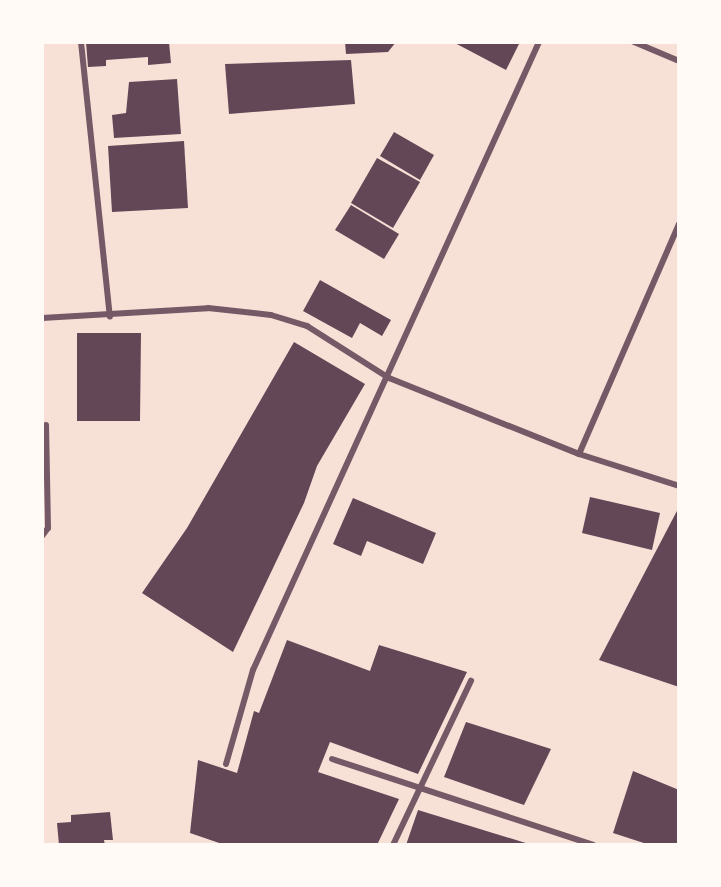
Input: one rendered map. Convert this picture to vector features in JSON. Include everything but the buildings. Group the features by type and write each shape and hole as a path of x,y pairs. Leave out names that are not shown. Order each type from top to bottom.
{"street":[{"path":"81,42 110,316"},
{"path":"226,764 253,670 389,378 539,42"},
{"path":"634,42 679,61"},
{"path":"579,454 679,224"},
{"path":"42,318 110,316 208,308 271,315 307,326 389,378 579,454 679,486"},
{"path":"42,536 48,528 46,425"},
{"path":"393,845 418,788 471,681"},
{"path":"332,759 593,845"}]}
